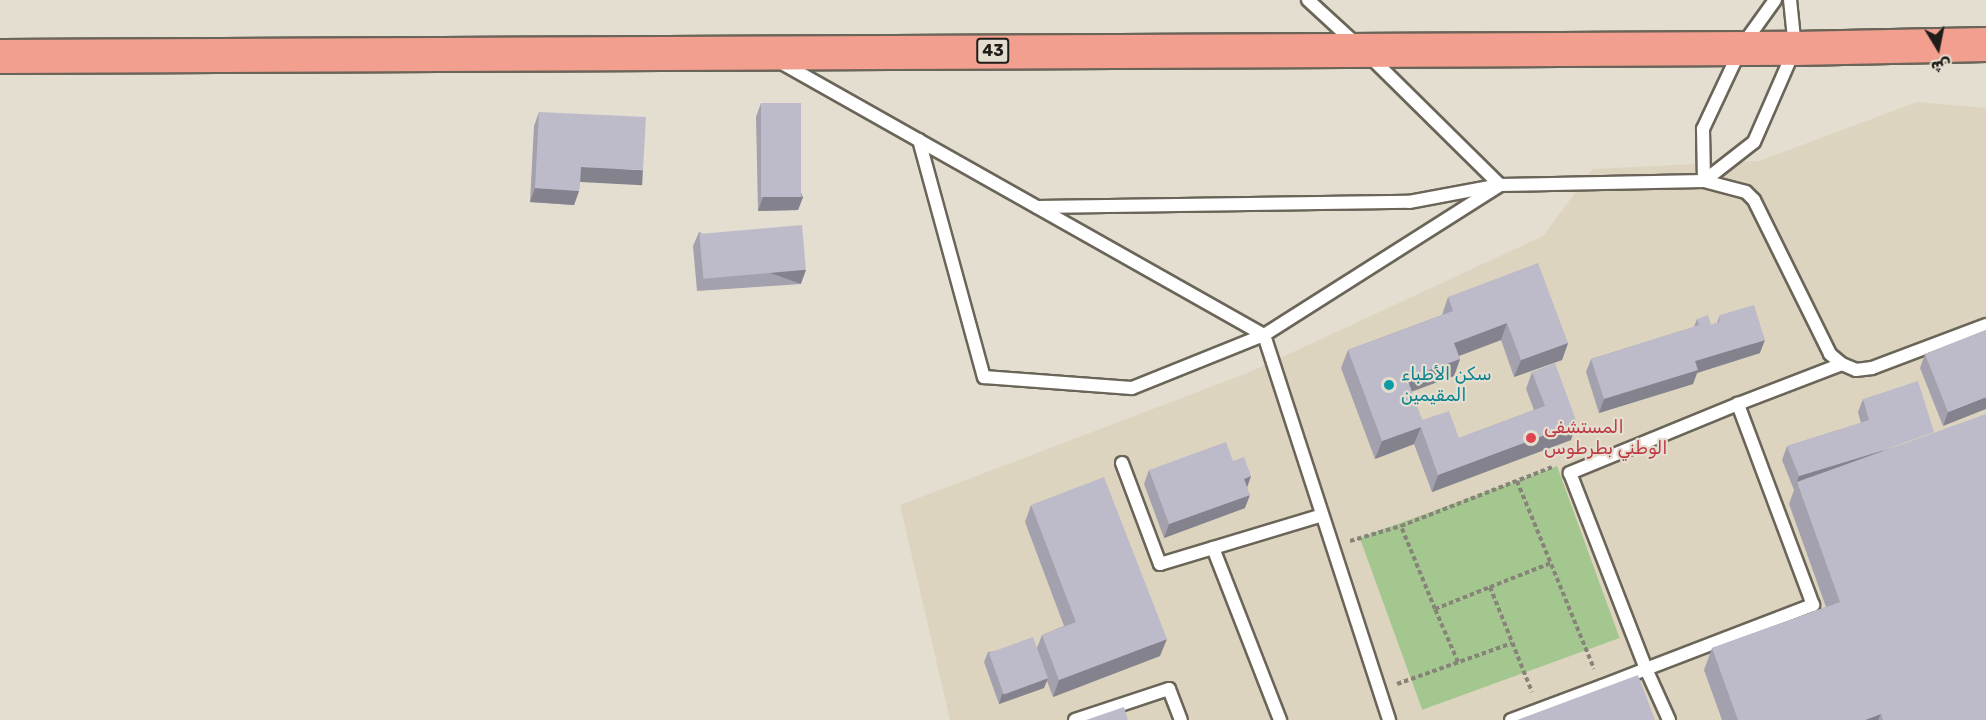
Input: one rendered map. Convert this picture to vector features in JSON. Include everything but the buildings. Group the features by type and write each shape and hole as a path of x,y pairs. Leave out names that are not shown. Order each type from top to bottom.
{"main road":[{"name":"43","path":"0,56 1742,46 1795,48 1986,44"}],"lane":[{"path":"1308,0 1362,49 1500,185"},
{"path":"1704,181 1703,129 1742,46 1775,0"},
{"path":"1704,181 1754,142 1795,48 1790,0"},
{"path":"764,52 1264,335 1389,720"},
{"path":"919,140 984,377 1132,388 1264,335 1500,185"},
{"path":"1037,207 1409,202 1500,185 1704,181 1746,192 1754,200 1830,354 1842,364 1856,370 1872,368 1986,325"},
{"path":"1669,720 1646,669 1570,473 1842,364"},
{"path":"1511,720 1814,605 1738,404"},
{"path":"1122,463 1160,564 1322,515"},
{"path":"1213,548 1280,720"},
{"path":"1075,720 1169,689 1181,720"}],"path":[{"path":"1333,547 1401,526 1557,466 1570,473"},
{"path":"1517,481 1602,686"},
{"path":"1401,526 1458,662"},
{"path":"1435,609 1551,563"},
{"path":"1490,587 1539,710"},
{"path":"1379,691 1512,643"}],"shaded area":[{"name":"المستشفى الوطني بطرطوس","path":"1917,102 1986,108 1986,720 950,720 900,505 1250,372 1543,236 1593,169 1759,161"}],"green space":[{"path":"1557,466 1620,638 1422,710 1360,538"}],"place":[{"name":"سكن الأطباء المقيمين","path":"1389,385"},
{"name":"المستشفى الوطني بطرطوس","path":"1531,438"}]}
